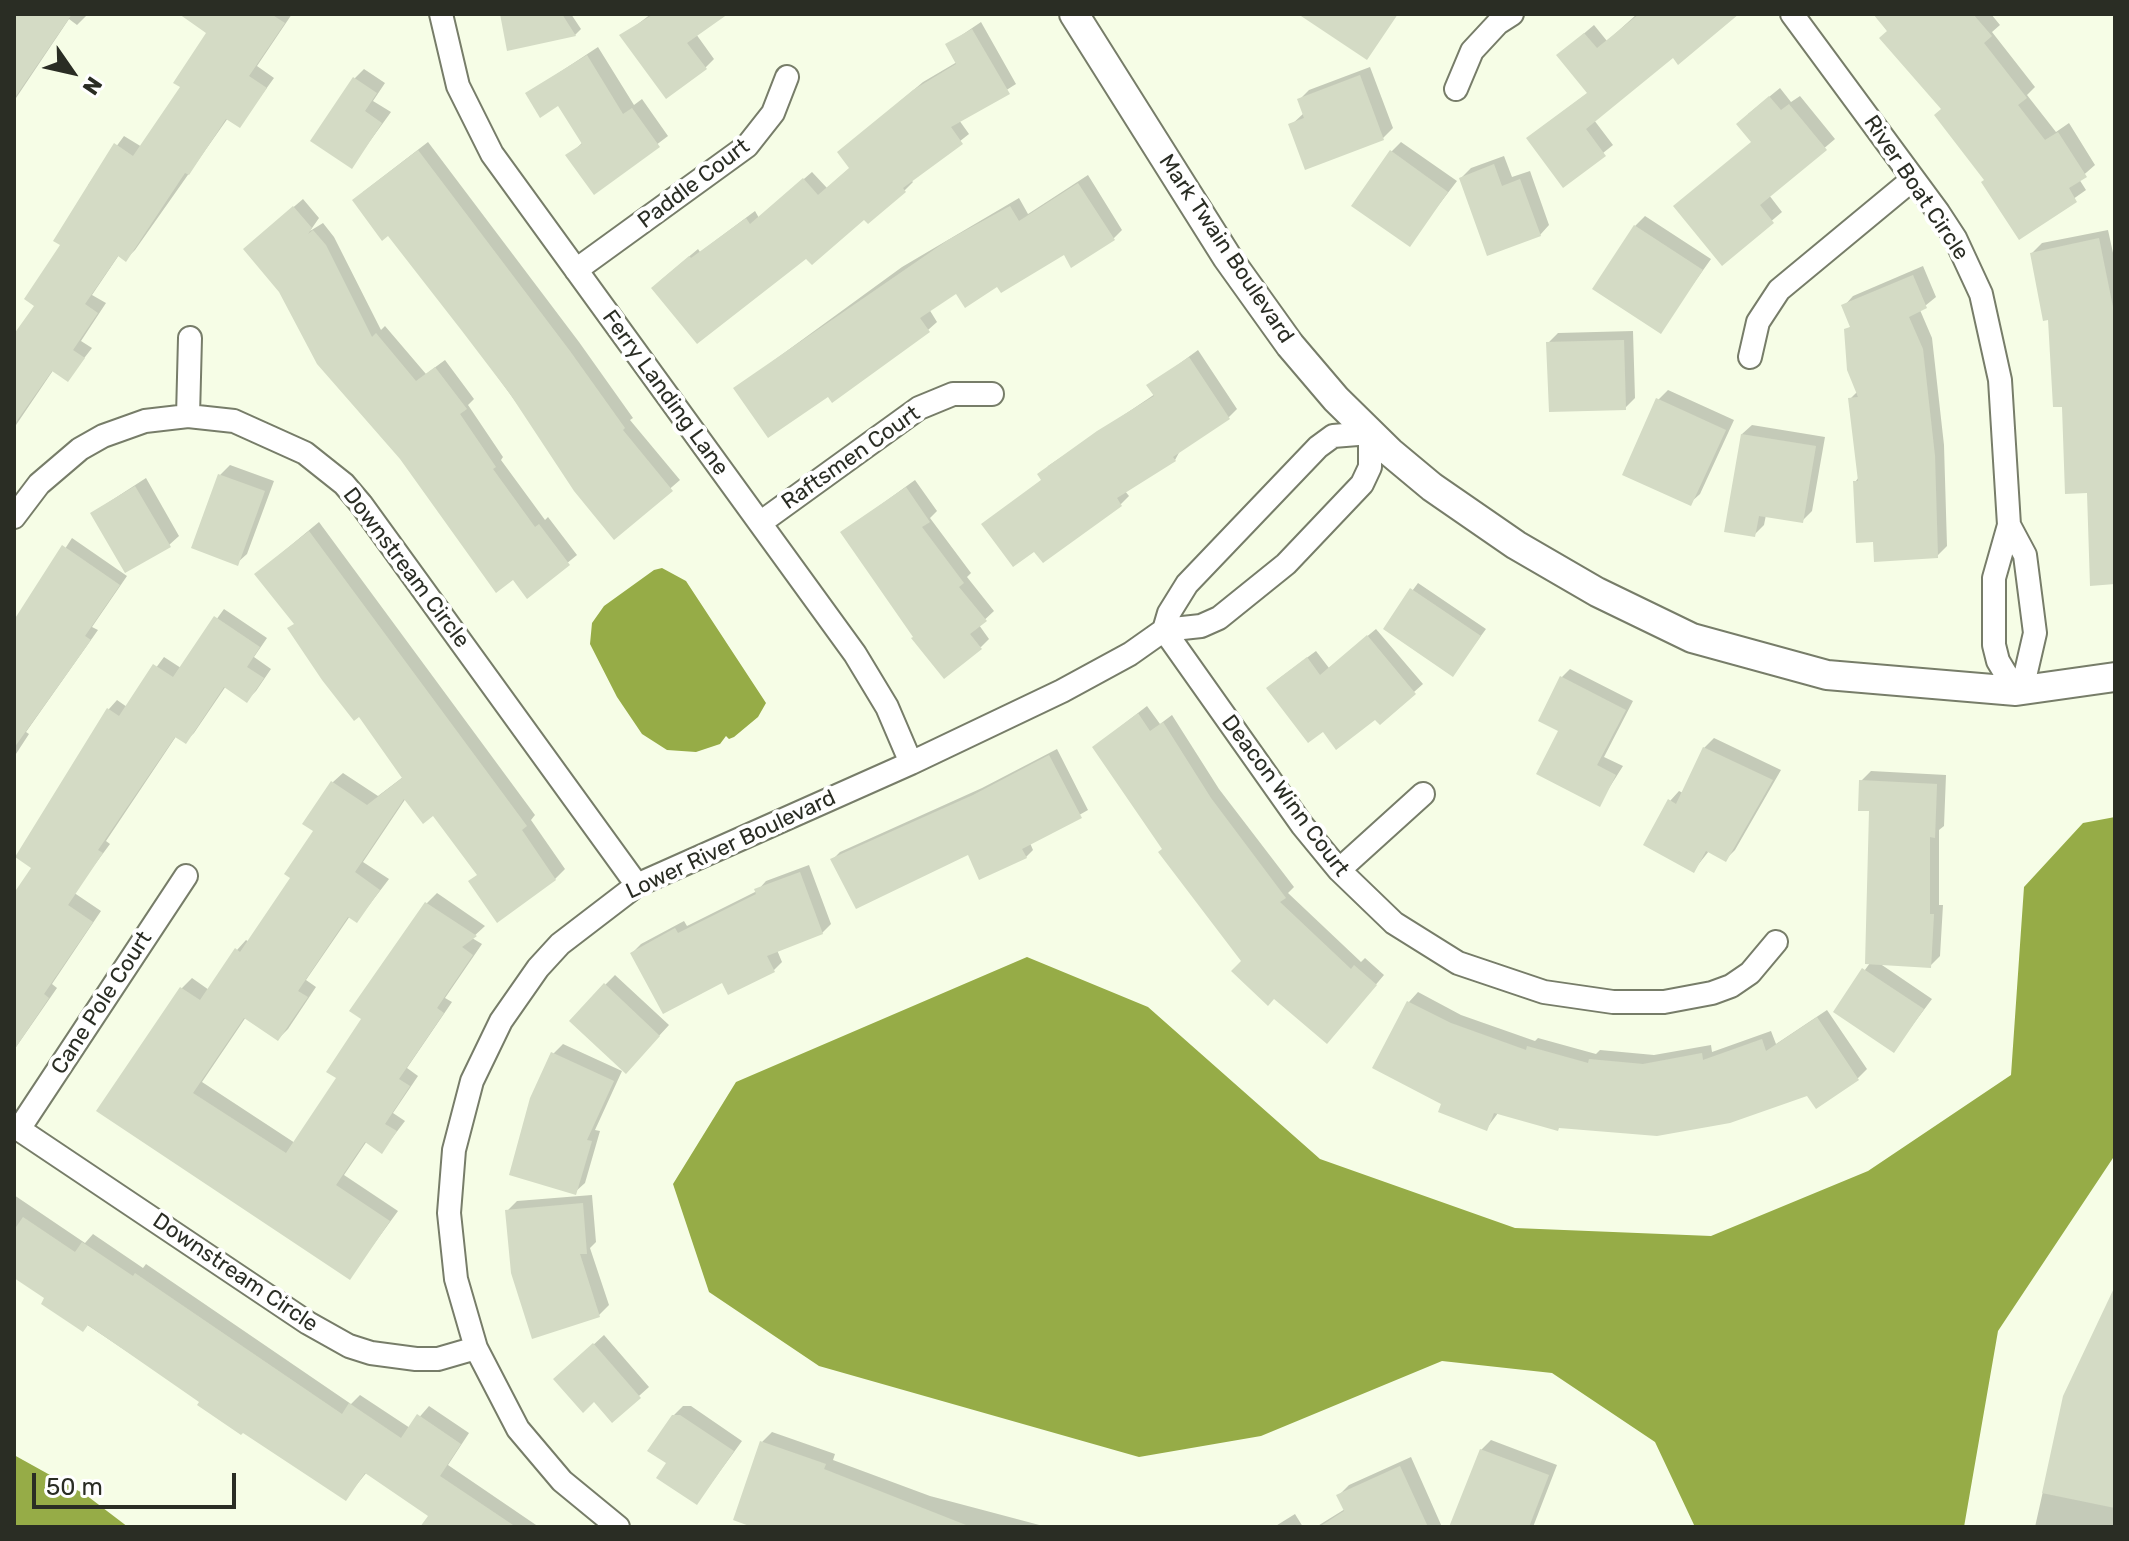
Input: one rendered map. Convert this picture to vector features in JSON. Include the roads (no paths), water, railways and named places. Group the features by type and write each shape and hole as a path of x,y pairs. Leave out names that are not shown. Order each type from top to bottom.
{"street":[{"name":"Ferry Landing Lane","path":"441,14 458,86 479,132 872,680 911,763"},
{"name":"Mark Twain Boulevard","path":"1074,14 1248,289 1312,372 1370,433 1432,487 1516,545 1597,592 1692,638 1827,675 2016,691 2115,677"},
{"path":"1456,89 1472,51 1492,29 1512,14"},
{"name":"River Boat Circle","path":"1792,14 1913,179 1965,257 1989,323 2000,380 2009,525 1994,578 1994,645 1998,661 2016,691"},
{"name":"Paddle Court","path":"576,270 747,146 773,113 787,77"},
{"path":"1750,357 1758,322 1779,290 1913,179"},
{"path":"188,416 190,338"},
{"name":"Raftsmen Court","path":"760,523 919,408 953,394 992,394"},
{"name":"Downstream Circle","path":"14,517 39,484 80,449 124,427 188,416 210,416 257,429 305,453 344,484 637,885"},
{"path":"1164,630 1169,613 1187,584 1318,447 1333,436 1370,433"},
{"name":"Lower River Boulevard","path":"618,1527 539,1456 503,1403 476,1348 456,1279 449,1213 454,1150 472,1081 501,1021 538,968 583,923 637,885 911,763 1099,672 1164,630 1201,626 1219,618 1286,564 1362,484 1370,467 1370,433"},
{"name":"River Boat Circle","path":"2009,525 2025,555 2035,633 2030,663 2016,691"},
{"name":"Deacon Winn Court","path":"1164,630 1302,825 1339,870 1394,923 1458,963 1511,984 1579,998 1664,1002 1712,993 1750,973 1776,942"},
{"path":"1339,870 1423,794"},
{"name":"Cane Pole Court","path":"16,1128 186,876"},
{"name":"Downstream Circle","path":"16,1128 308,1323 349,1346 371,1353 416,1359 438,1359 476,1348"}]}
